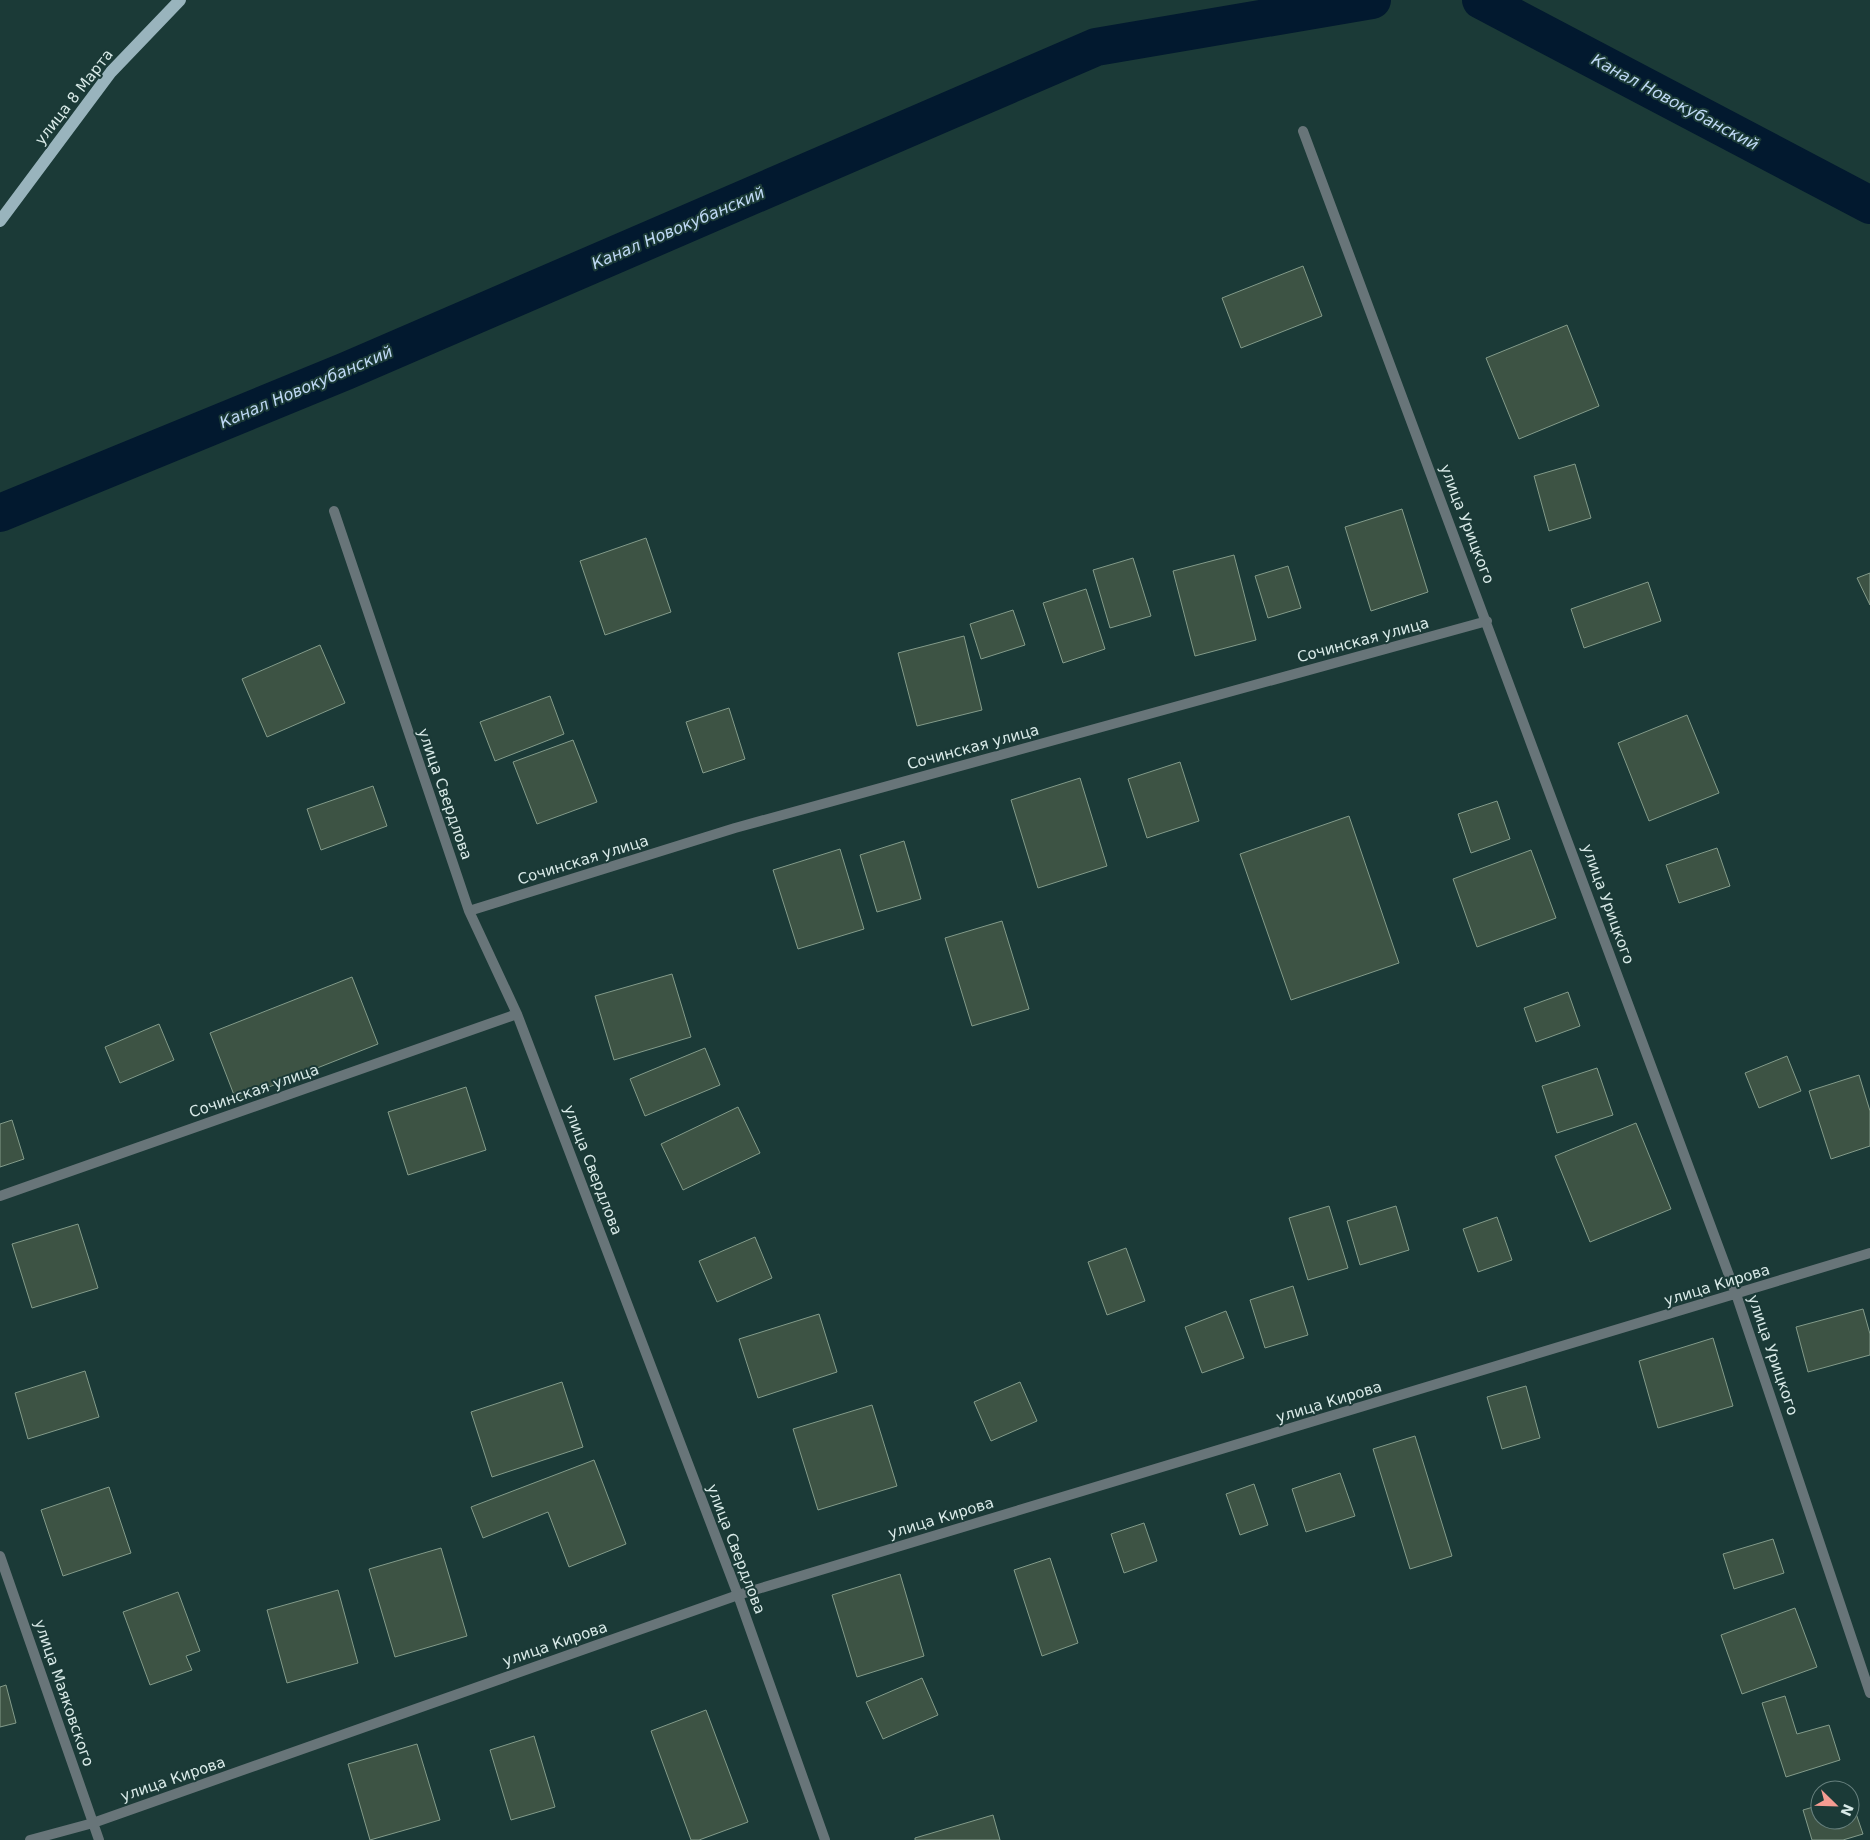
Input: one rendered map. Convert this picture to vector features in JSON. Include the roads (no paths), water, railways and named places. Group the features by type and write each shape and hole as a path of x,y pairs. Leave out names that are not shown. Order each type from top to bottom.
{"main road":[{"name":"улица 8 Марта","path":"0,221 111,72 180,0"}],"street":[{"name":"улица Урицкого","path":"1303,131 1736,1294 1870,1693"},
{"name":"улица Свердлова","path":"334,511 469,911 517,1014 738,1595 825,1840"},
{"name":"Сочинская улица","path":"469,911 736,828 1487,621"},
{"name":"Сочинская улица","path":"0,1196 517,1014"},
{"name":"улица Кирова","path":"30,1840 93,1823 738,1595 1870,1253"},
{"name":"улица Маяковского","path":"0,1556 99,1840"}],"waterway":[{"name":"Канал Новокубанский","path":"0,513 346,371 1096,47 1372,0"},
{"name":"Канал Новокубанский","path":"1481,0 1870,205"}]}
